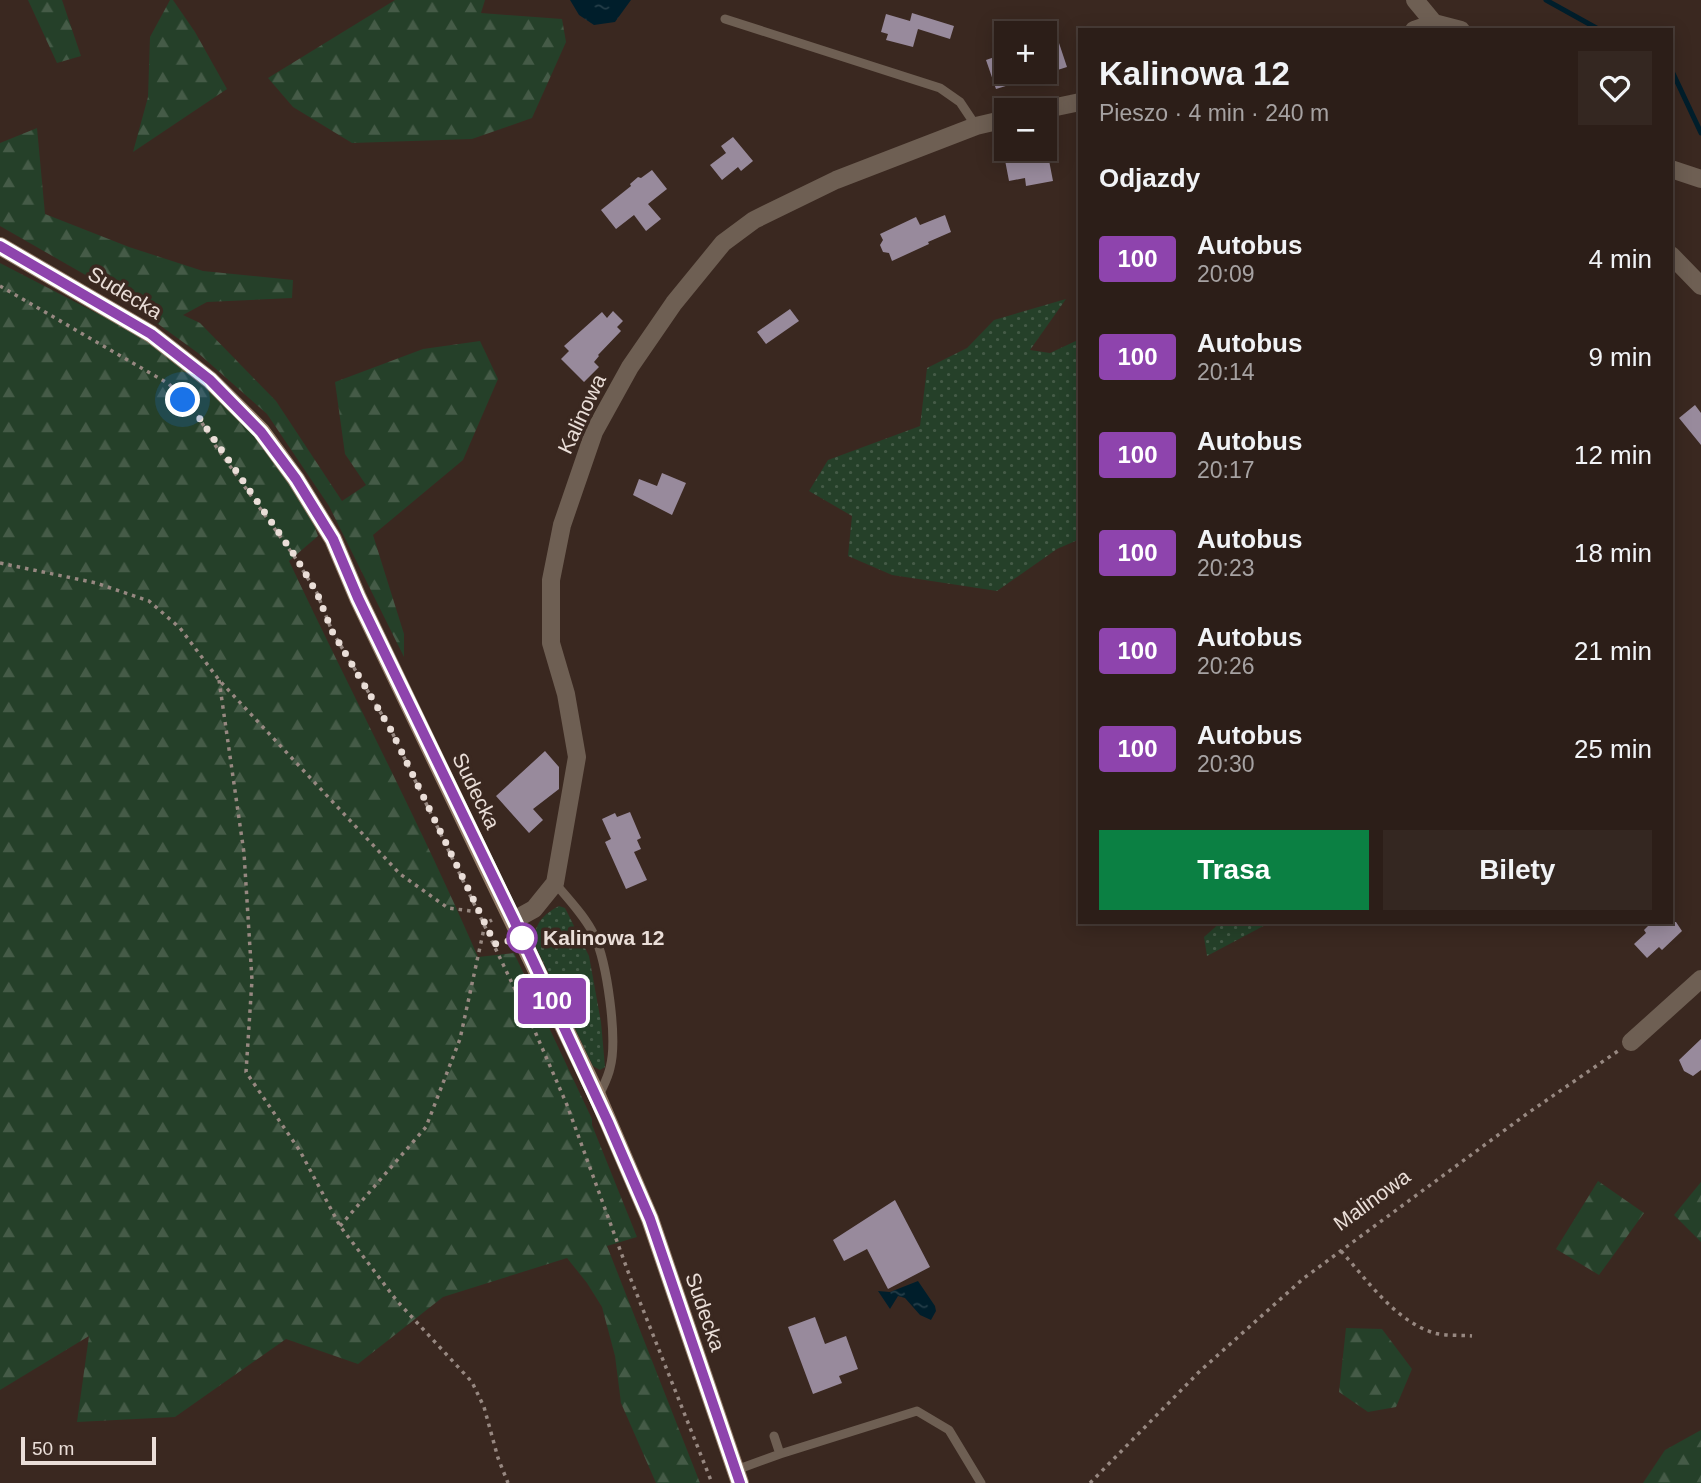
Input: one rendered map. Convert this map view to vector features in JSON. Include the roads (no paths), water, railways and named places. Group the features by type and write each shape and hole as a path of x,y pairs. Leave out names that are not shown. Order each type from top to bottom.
{"main road":[{"name":"Sudecka","path":"0,246 151,334 210,380 261,432 296,479 333,539 358,598 598,1098 650,1219 738,1477"}],"street":[{"path":"1415,0 1434,23"},
{"path":"1420,28 1434,23 1453,28"},
{"path":"1057,107 1078,102"},
{"name":"Kalinowa","path":"555,883 577,757 566,694 551,643 551,580 562,526 594,432 630,367 674,303 723,243 754,220 836,180 976,126 994,122"},
{"path":"1673,170 1701,179"},
{"path":"1673,257 1701,286"},
{"path":"514,920 534,909 555,883"},
{"path":"1631,1042 1699,987"}],"lane":[{"path":"725,19 940,88 960,102 976,126"},
{"path":"555,883 594,934 602,956 613,1048 611,1068 598,1098"},
{"path":"738,1477 780,1454 917,1411 949,1430 981,1483"},
{"path":"774,1436 780,1454"}],"water":[{"path":"570,0 631,0 615,22 594,25 579,15"},
{"path":"918,1281 935,1306 936,1311 931,1320 920,1315 905,1298 898,1296 890,1309 878,1291 890,1292"}],"waterway":[{"path":"1546,0 1596,28"},
{"path":"1673,73 1701,133"}],"place":[{"name":"Kalinowa 12","path":"522,938"}]}
